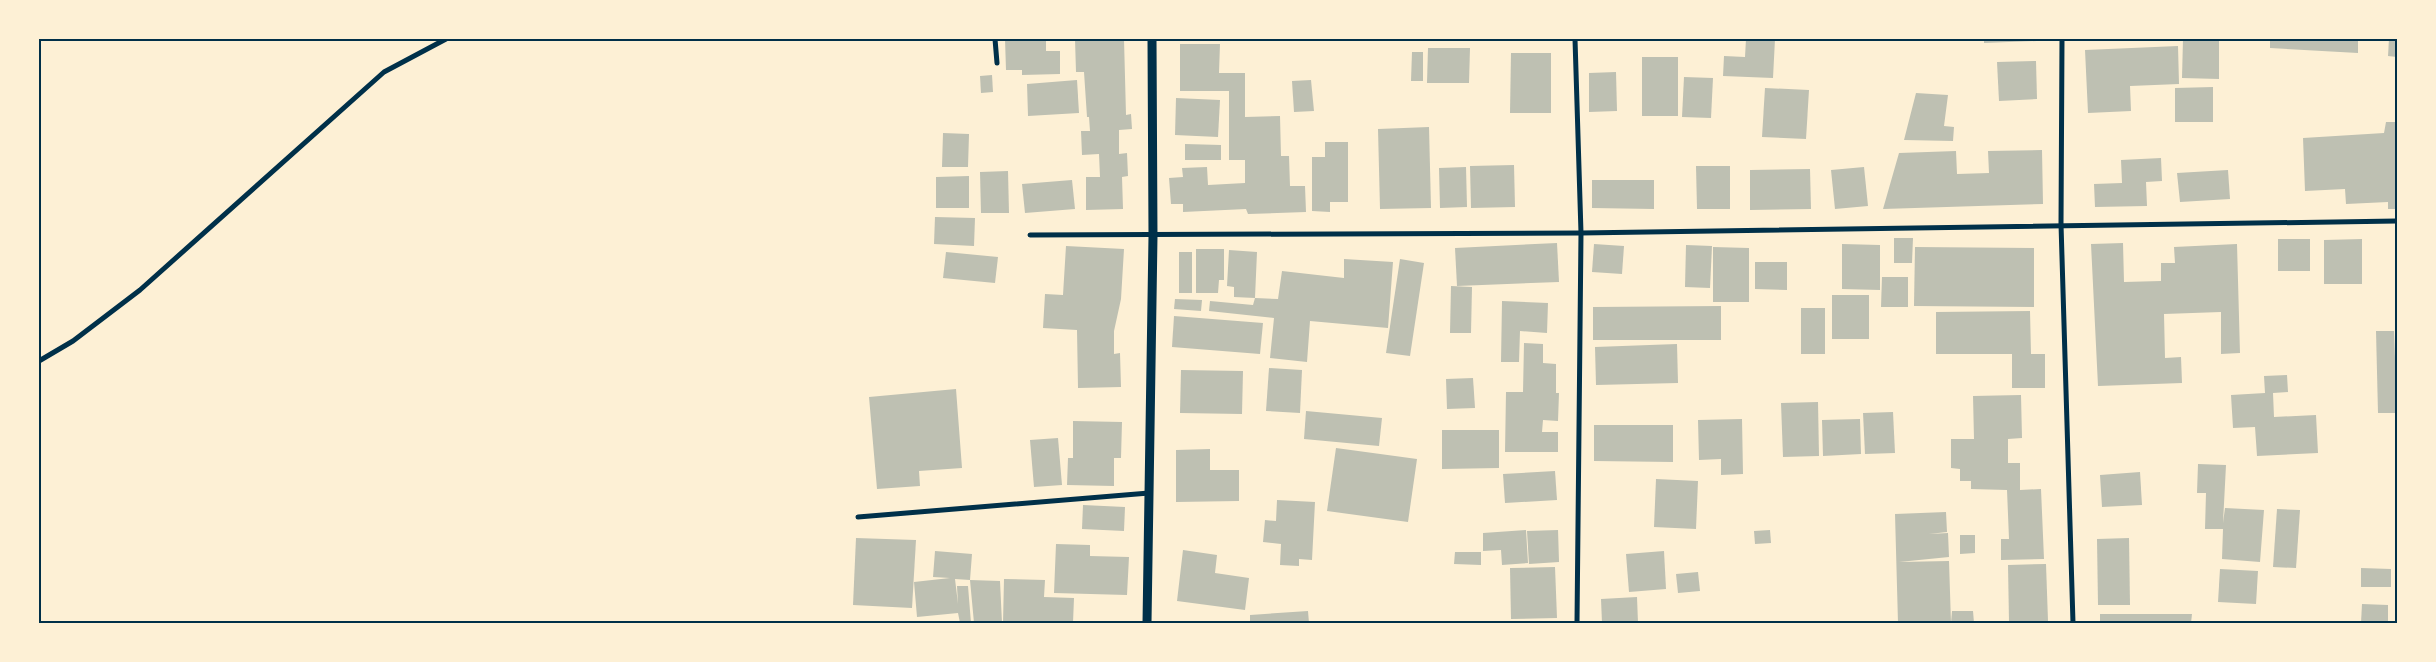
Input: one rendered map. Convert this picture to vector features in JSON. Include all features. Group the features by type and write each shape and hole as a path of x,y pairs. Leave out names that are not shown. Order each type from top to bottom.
{"street":[{"path":"39,361 73,341 140,290 384,72 446,39"},
{"path":"995,39 996,63"},
{"path":"1147,623 1153,236 1152,39"},
{"path":"1575,39 1581,233 1577,623"},
{"path":"2062,39 2061,224 2072,623"},
{"path":"1030,235 1581,233 2061,224 2397,221"},
{"path":"858,516 1149,493"}],"building":[{"path":"1005,39 1046,39 1046,51 1060,51 1060,74 1022,75 1022,70 1006,70"},
{"path":"1075,39 1124,39 1126,115 1131,114 1132,129 1119,130 1119,154 1127,153 1128,176 1122,177 1123,209 1086,210 1086,177 1100,177 1099,154 1082,155 1081,131 1090,131 1089,117 1087,117 1084,72 1076,72"},
{"path":"1491,39 1549,39 1549,41 1491,41"},
{"path":"1746,39 1775,39 1773,78 1723,76 1724,56 1745,57"},
{"path":"1984,39 2037,39 2037,41 1984,43"},
{"path":"2183,39 2219,39 2219,79 2182,78"},
{"path":"2270,39 2358,39 2358,53 2270,48"},
{"path":"2389,39 2397,39 2397,57 2388,56"},
{"path":"1180,44 1220,44 1219,73 1245,73 1245,117 1280,116 1281,156 1289,156 1290,186 1305,186 1306,212 1248,214 1246,209 1183,212 1183,204 1171,204 1169,178 1183,177 1182,168 1207,167 1208,185 1245,183 1245,160 1229,160 1229,91 1180,91"},
{"path":"2178,46 2179,84 2130,86 2131,111 2088,113 2085,50"},
{"path":"1428,48 1470,48 1469,83 1427,83"},
{"path":"1412,52 1423,52 1423,81 1411,81"},
{"path":"1511,53 1551,53 1551,113 1510,113"},
{"path":"1642,57 1678,57 1678,116 1642,116"},
{"path":"2036,61 2037,99 1999,101 1997,62"},
{"path":"1616,72 1617,111 1589,112 1589,73"},
{"path":"992,75 993,92 981,93 980,76"},
{"path":"1684,77 1713,78 1711,118 1682,117"},
{"path":"1077,80 1079,113 1028,116 1027,84"},
{"path":"1311,80 1314,111 1294,112 1292,81"},
{"path":"2213,87 2213,122 2175,122 2175,88"},
{"path":"1765,88 1809,90 1806,139 1762,137"},
{"path":"1916,93 1948,95 1944,126 1954,127 1953,141 1904,140"},
{"path":"1176,98 1220,100 1218,137 1175,135"},
{"path":"2386,122 2397,122 2397,209 2388,209 2388,202 2346,204 2345,189 2305,191 2303,138 2384,133"},
{"path":"1429,127 1431,208 1380,209 1378,129"},
{"path":"943,133 969,134 968,167 942,167"},
{"path":"1325,142 1348,142 1348,202 1330,202 1330,212 1312,211 1312,157 1325,157"},
{"path":"1185,144 1221,145 1221,160 1185,160"},
{"path":"2042,150 2043,204 1883,209 1899,153 1956,151 1957,174 1989,173 1988,151"},
{"path":"2161,158 2162,181 2146,182 2147,206 2095,207 2094,184 2122,183 2121,160"},
{"path":"1514,165 1515,207 1471,208 1470,166"},
{"path":"1696,166 1730,166 1730,209 1697,209"},
{"path":"1466,167 1467,207 1440,208 1439,168"},
{"path":"1864,167 1868,206 1835,209 1831,170"},
{"path":"1810,169 1811,209 1750,210 1750,170"},
{"path":"2228,170 2230,199 2180,202 2177,173"},
{"path":"1008,171 1009,213 981,213 980,172"},
{"path":"969,176 969,208 936,208 936,177"},
{"path":"1072,180 1075,209 1025,213 1022,184"},
{"path":"1592,180 1654,180 1654,209 1592,208"},
{"path":"935,217 975,218 974,246 934,244"},
{"path":"1894,238 1913,238 1912,263 1894,263"},
{"path":"2278,239 2310,239 2310,271 2278,271"},
{"path":"2362,239 2362,284 2324,284 2324,240"},
{"path":"1557,243 1559,282 1457,286 1455,248"},
{"path":"2123,243 2124,282 2161,281 2161,263 2175,263 2174,247 2237,244 2240,353 2221,354 2221,312 2164,314 2165,358 2181,357 2182,383 2098,386 2091,244"},
{"path":"1594,244 1624,246 1622,274 1592,272"},
{"path":"1842,244 1880,245 1880,290 1842,289"},
{"path":"1686,245 1712,246 1710,288 1685,287"},
{"path":"1066,246 1124,249 1121,299 1114,331 1114,354 1120,353 1121,387 1078,388 1077,330 1043,328 1045,294 1063,295"},
{"path":"1713,247 1749,248 1749,302 1713,302"},
{"path":"1915,247 2034,248 2034,307 1914,306"},
{"path":"1196,249 1224,249 1224,280 1219,280 1218,293 1196,293"},
{"path":"1229,250 1257,252 1255,298 1234,297 1234,287 1227,286"},
{"path":"946,252 998,257 995,283 943,278"},
{"path":"1179,252 1192,252 1192,293 1179,293"},
{"path":"1344,259 1393,262 1388,328 1310,321 1307,362 1270,358 1274,318 1209,311 1210,301 1253,305 1255,298 1278,299 1282,271 1344,278"},
{"path":"1400,259 1424,263 1410,356 1386,353"},
{"path":"1755,262 1787,262 1787,290 1755,289"},
{"path":"1882,277 1908,277 1908,307 1881,307"},
{"path":"1451,286 1472,287 1471,333 1450,333"},
{"path":"1832,295 1869,295 1869,339 1832,339"},
{"path":"1175,299 1202,300 1201,311 1174,309"},
{"path":"1502,301 1548,303 1547,333 1520,331 1519,362 1501,362"},
{"path":"1721,306 1721,340 1593,340 1593,307"},
{"path":"1801,308 1825,308 1825,354 1801,354"},
{"path":"2030,311 2031,354 2045,354 2045,388 2012,388 2012,354 1936,354 1936,312"},
{"path":"1174,316 1263,323 1260,354 1172,347"},
{"path":"2376,331 2394,331 2397,413 2378,413"},
{"path":"1524,343 1543,344 1543,363 1556,364 1556,393 1559,393 1558,421 1543,420 1542,432 1558,432 1558,452 1505,452 1506,392 1523,392"},
{"path":"1677,344 1678,383 1596,385 1595,347"},
{"path":"1269,368 1302,370 1300,413 1266,411"},
{"path":"1181,370 1243,371 1242,414 1180,413"},
{"path":"2287,375 2288,392 2273,393 2274,417 2316,415 2318,453 2257,456 2255,427 2233,428 2231,395 2265,393 2264,376"},
{"path":"1473,378 1475,408 1447,409 1446,379"},
{"path":"956,389 962,468 919,471 920,486 877,489 869,397"},
{"path":"2021,395 2022,438 2008,439 2008,463 2020,463 2020,490 2041,489 2044,559 2001,560 2001,539 2009,539 2007,490 1971,489 1971,481 1960,481 1960,469 1951,468 1951,439 1974,439 1973,396"},
{"path":"1818,402 1819,456 1783,457 1781,403"},
{"path":"1306,411 1382,418 1379,446 1304,439"},
{"path":"1893,412 1895,453 1865,454 1863,413"},
{"path":"1742,419 1743,474 1721,475 1721,459 1699,460 1698,420"},
{"path":"1860,419 1861,454 1823,456 1822,420"},
{"path":"1073,421 1122,422 1121,458 1114,458 1114,486 1067,485 1068,458 1073,458"},
{"path":"1594,425 1673,425 1673,462 1594,461"},
{"path":"1442,430 1499,430 1499,468 1442,469"},
{"path":"1058,438 1062,485 1034,487 1030,440"},
{"path":"1336,448 1417,459 1408,522 1327,511"},
{"path":"1210,449 1210,470 1239,470 1239,501 1176,502 1176,450"},
{"path":"2198,464 2226,465 2223,523 2225,508 2264,510 2260,562 2222,559 2223,529 2205,529 2206,493 2197,493"},
{"path":"1555,471 1557,500 1505,503 1503,474"},
{"path":"2140,472 2142,505 2102,507 2100,475"},
{"path":"1656,479 1698,481 1696,529 1654,527"},
{"path":"1277,500 1315,502 1312,560 1299,559 1299,566 1280,565 1281,544 1263,542 1265,520 1276,521"},
{"path":"1083,505 1125,507 1124,531 1082,529"},
{"path":"2277,509 2300,510 2296,568 2273,567"},
{"path":"1946,512 1947,532 1929,534 1948,533 1949,557 1899,562 1949,561 1951,623 1898,623 1895,514"},
{"path":"1526,530 1528,563 1502,565 1501,550 1483,551 1483,533"},
{"path":"1558,530 1559,562 1529,564 1527,531"},
{"path":"1770,530 1771,543 1755,544 1754,531"},
{"path":"1960,535 1975,535 1975,553 1960,554"},
{"path":"856,538 916,540 912,608 853,605"},
{"path":"2129,538 2130,605 2098,605 2097,539"},
{"path":"1056,544 1090,545 1090,556 1129,557 1127,595 1054,593"},
{"path":"1183,550 1217,555 1215,573 1249,578 1245,610 1177,601"},
{"path":"935,551 972,554 970,580 955,579 958,604 957,586 968,586 971,623 960,623 958,613 917,617 914,582 950,578 933,577"},
{"path":"1664,551 1666,589 1629,592 1626,554"},
{"path":"1455,552 1481,552 1481,565 1454,564"},
{"path":"2046,564 2048,621 2009,622 2008,565"},
{"path":"1555,567 1557,618 1511,619 1510,568"},
{"path":"2361,568 2391,569 2391,587 2361,587"},
{"path":"2220,569 2258,571 2256,604 2218,602"},
{"path":"1698,572 1700,591 1678,593 1676,574"},
{"path":"1004,579 1045,580 1044,597 1074,598 1073,623 1003,623"},
{"path":"970,580 1000,581 1002,623 974,623"},
{"path":"1637,597 1638,623 1602,623 1601,599"},
{"path":"2362,604 2388,605 2388,623 2361,623"},
{"path":"1308,611 1309,623 1250,623 1250,615"},
{"path":"1952,611 1973,611 1974,623 1951,623"},
{"path":"2100,614 2192,614 2191,623 2100,623"}]}
